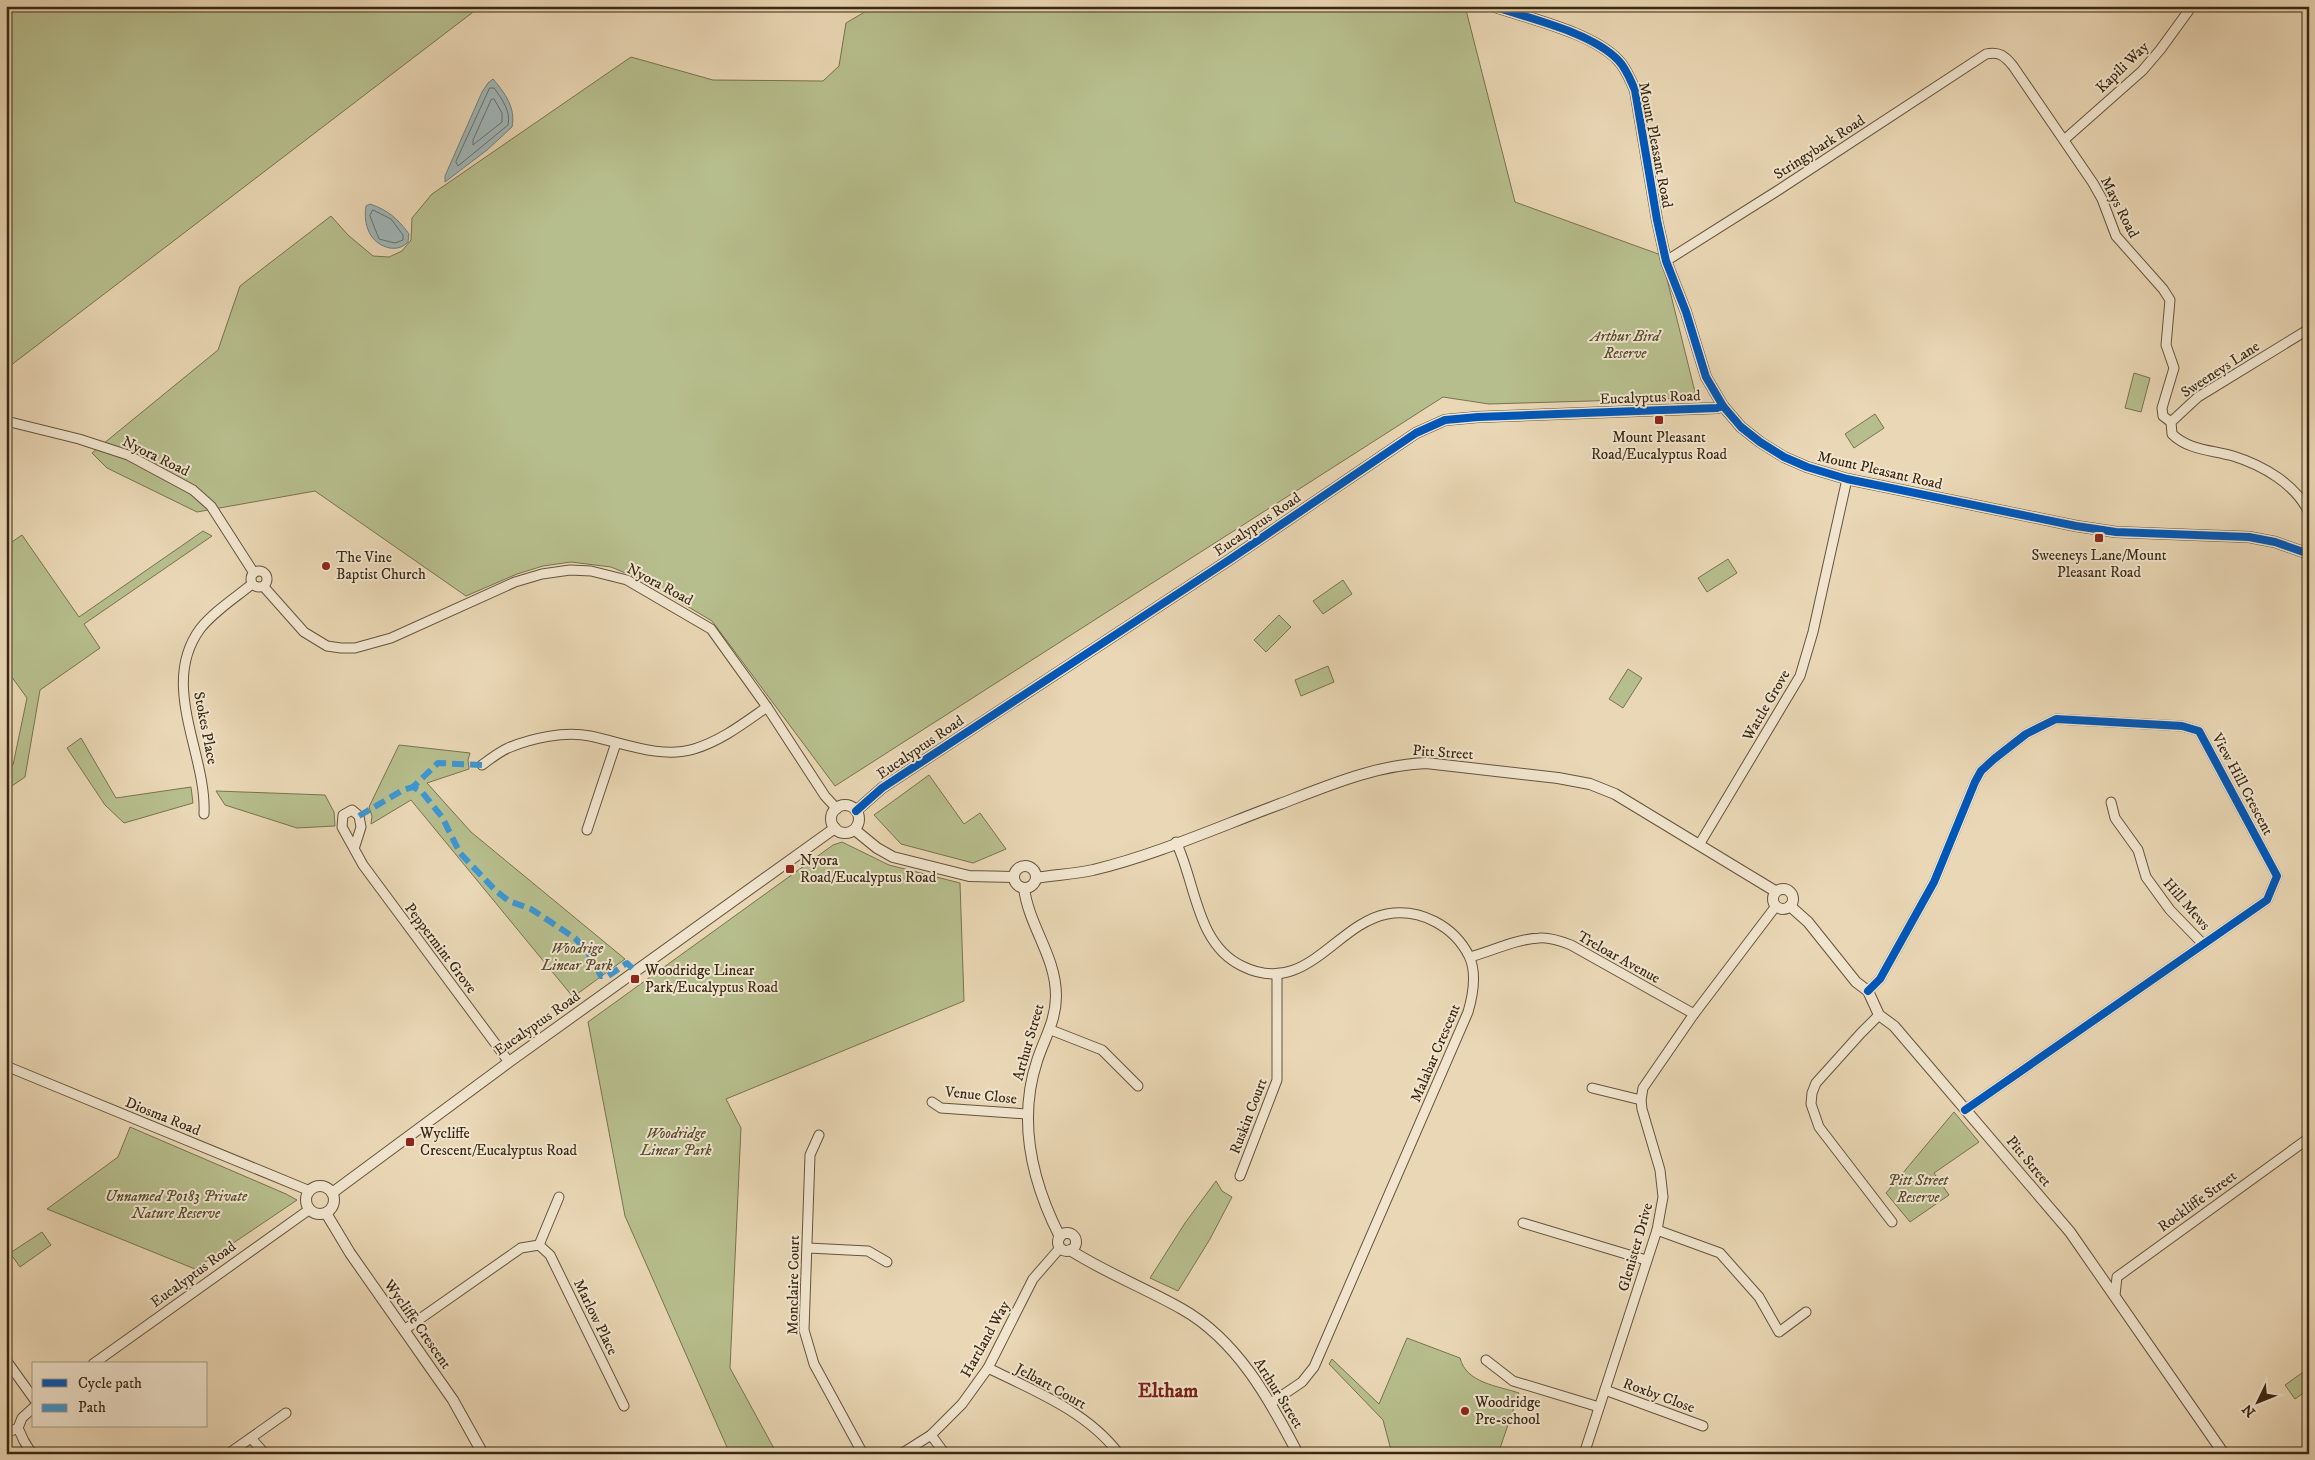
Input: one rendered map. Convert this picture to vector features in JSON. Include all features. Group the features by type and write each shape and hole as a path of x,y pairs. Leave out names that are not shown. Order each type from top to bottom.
{"street":[{"name":"Mount Pleasant Road","path":"1493,6 1589,39 1619,61 1628,74 1635,90 1657,220 1666,261 1686,312 1706,377 1723,406 1741,427 1784,457 1807,467 1847,479 2097,530 2250,537 2274,542 2309,554"},
{"name":"Kapili Way","path":"2064,140 2142,71 2192,6"},
{"name":"Mays Road","path":"1986,54 1995,52 2005,57 2064,140 2102,199 2116,236 2163,289 2170,300 2166,345 2174,368 2162,408 2163,416 2171,422"},
{"name":"Stringybark Road","path":"1666,261 1777,191 1986,54"},
{"name":"Sweeneys Lane","path":"2171,422 2198,396 2309,329"},
{"name":"Eucalyptus Road","path":"856,811 890,783 1228,560 1416,433 1445,420 1478,417 1717,408 1723,406"},
{"name":"Nyora Road","path":"6,421 79,438 128,455 193,490 211,506 254,572"},
{"path":"2171,422 2172,434 2182,444 2234,456 2262,468 2287,484 2309,513"},
{"name":"Wattle Grove","path":"1699,845 1800,676 1813,632 1847,479"},
{"name":"Nyora Road","path":"264,586 309,636 327,646 348,648 391,638 515,582 542,574 570,570 610,575 644,589 711,629 767,707 825,796 836,809"},
{"path":"259,571 266,574 267,582 264,586 258,588 252,584 251,578 254,572 259,571"},
{"name":"Stokes Place","path":"204,814 205,795 185,704 184,671 190,651 200,630 252,584"},
{"path":"482,765 506,748 538,738 588,736 665,752 694,749 722,737 767,707"},
{"name":"View Hill Crescent","path":"1868,991 1880,979 1934,882 1981,771 2026,734 2056,719 2182,726 2199,731 2277,876 2266,900 1965,1110"},
{"path":"587,830 616,743"},
{"name":"Pitt Street","path":"1036,878 1091,870 1176,842 1330,785 1378,770 1405,764 1426,763 1590,784 1615,794 1775,891"},
{"name":"Hill Mews","path":"2111,802 2115,818 2138,850 2146,877 2170,910 2204,944"},
{"path":"847,806 856,811 859,821 855,830 843,833 835,828 832,818 836,809 847,806"},
{"name":"Eucalyptus Road","path":"332,1193 509,1062 835,828"},
{"path":"855,830 877,848 893,857 969,876 1014,877"},
{"path":"1176,842 1209,934 1218,948 1242,966 1277,975 1304,965 1364,924 1387,914 1406,913 1424,916 1443,926 1458,939 1470,957"},
{"name":"Peppermint Grove","path":"354,849 363,865 509,1062"},
{"path":"1025,866 1033,870 1036,878 1032,886 1024,888 1016,884 1014,877 1017,869 1025,866"},
{"name":"Arthur Street","path":"1024,888 1026,907 1050,961 1055,978 1055,1012 1051,1030 1037,1060 1030,1086 1027,1114 1032,1167 1039,1193 1046,1208 1062,1235 1073,1236 1069,1247 1106,1271 1184,1310 1207,1328 1238,1357 1271,1403 1298,1454"},
{"path":"1782,888 1790,891 1793,898 1790,906 1783,909 1776,906 1772,899 1775,891 1782,888"},
{"path":"1592,1088 1641,1100 1649,1077 1776,906"},
{"name":"Pitt Street","path":"1790,906 1808,922 1856,982 1868,991 1879,1015 1894,1026 2070,1232 2224,1454"},
{"name":"Treloar Avenue","path":"1470,957 1527,940 1541,938 1557,940 1571,944 1694,1014"},
{"name":"Malabar Crescent","path":"1271,1403 1302,1382 1314,1366 1468,1012 1473,996 1470,957"},
{"name":"Ruskin Court","path":"1240,1176 1277,1080 1277,975"},
{"path":"1879,1015 1816,1083 1812,1093 1811,1104 1819,1127 1892,1222"},
{"path":"1051,1030 1102,1050 1138,1086"},
{"name":"Diosma Road","path":"6,1066 310,1191"},
{"name":"Glenister Drive","path":"1584,1454 1657,1230 1663,1197 1661,1179 1641,1100"},
{"name":"Venue Close","path":"932,1102 941,1108 1027,1114"},
{"name":"Monclaire Court","path":"819,1135 810,1156 804,1330 807,1347 814,1364 863,1454"},
{"name":"Rockliffe Street","path":"2114,1295 2117,1277 2309,1138"},
{"path":"322,1186 332,1193 334,1202 330,1210 326,1213 317,1214 310,1209 307,1202 310,1191 322,1186"},
{"path":"404,1330 521,1248 539,1245 559,1197"},
{"name":"Eucalyptus Road","path":"96,1362 310,1209"},
{"name":"Wycliffe Crescent","path":"326,1213 350,1253 457,1407 483,1454"},
{"path":"1523,1222 1646,1260"},
{"path":"1657,1230 1720,1253 1759,1297 1779,1332 1806,1312"},
{"path":"1062,1235 1058,1242 1069,1247"},
{"name":"Marlow Place","path":"539,1245 550,1255 624,1406"},
{"name":"Hartland Way","path":"900,1454 931,1435 962,1404 988,1368 1028,1287 1038,1272 1069,1247"},
{"path":"808,1248 868,1251 886,1262"},
{"path":"6,1360 32,1396"},
{"path":"1486,1360 1513,1381 1599,1407"},
{"name":"Jelbart Court","path":"988,1368 1055,1402 1086,1422 1119,1454"},
{"name":"Roxby Close","path":"1605,1390 1703,1426"},
{"path":"32,1409 22,1418 18,1428 32,1454"},
{"path":"228,1454 286,1413"},
{"path":"6,1432 18,1428"},
{"path":"931,1435 945,1454"},
{"path":"251,1438 265,1454"}],"green space":[{"path":"6,6 481,6 6,369"},
{"name":"Arthur Bird Reserve","path":"875,6 1465,6 1515,202 1661,255 1695,392 1691,398 1489,404 1443,397 835,786 712,621 645,581 611,567 571,562 543,566 517,574 466,596 315,491 197,512 107,468 92,453 218,350 240,286 331,216 348,235 373,256 389,257 402,251 411,240 412,218 432,194 631,57 713,80 823,81 839,66 846,23"},
{"path":"2134,373 2150,378 2141,412 2125,408"},
{"path":"1875,414 1884,428 1854,448 1845,434"},
{"path":"203,531 212,536 84,624 100,648 40,690 25,777 6,790 6,770 13,765 27,698 6,669 6,546 22,535 79,617"},
{"path":"1728,559 1737,573 1707,592 1698,578"},
{"path":"1343,580 1352,594 1323,614 1313,601"},
{"path":"1279,615 1291,627 1266,652 1254,640"},
{"path":"1328,666 1334,682 1301,696 1295,680"},
{"path":"1628,669 1642,678 1623,708 1609,699"},
{"path":"81,738 116,798 191,787 193,803 124,823 105,805 67,748"},
{"name":"Woodrige Linear Park","path":"399,745 470,753 468,760 469,769 427,783 471,832 625,959 573,997 411,800 371,824 372,816 369,807"},
{"path":"929,775 964,824 980,813 1006,849 973,863 901,844 874,815"},
{"path":"216,791 325,795 334,812 335,826 297,828 225,805"},
{"name":"Woodridge Linear Park","path":"842,842 889,865 960,883 964,1001 726,1099 741,1128 730,1368 777,1454 730,1454 625,1216 588,1022 833,845"},
{"name":"Pitt Street Reserve","path":"1954,1112 1979,1142 1934,1173 1949,1195 1910,1222 1886,1193"},
{"name":"Unnamed P0183 Private Nature Reserve","path":"130,1127 297,1200 195,1269 47,1209 118,1157"},
{"path":"1216,1181 1222,1191 1232,1197 1210,1239 1178,1291 1150,1278 1185,1223"},
{"path":"42,1232 51,1245 20,1267 10,1253"},
{"path":"1407,1338 1460,1358 1463,1366 1469,1373 1484,1382 1519,1393 1498,1454 1392,1454 1383,1420 1329,1364 1332,1359 1379,1404"},
{"path":"2309,1368 2309,1389 2295,1399 2285,1385"}],"water":[{"path":"493,79 502,90 511,107 512,127 487,150 445,182 445,176 482,92"},
{"path":"370,204 397,219 409,234 408,242 400,247 390,248 383,246 373,238 367,227 365,213 366,206"}],"marked path":[{"path":"482,765 438,763 413,787 422,792 442,817 460,853 496,891 509,901 531,909 575,938 587,951 601,976 608,976 627,963 635,971"},
{"path":"359,816 403,790 413,787"}],"cycle path":[{"path":"1493,6 1576,34 1606,50 1626,70 1635,90 1657,220 1666,261 1686,312 1706,377 1723,406 1741,427 1760,442 1784,457 1807,467 1847,479 2076,526 2116,532 2249,537 2275,542 2309,554"},
{"path":"856,811 882,788 1229,560 1416,433 1445,420 1478,417 1717,408 1723,406"},
{"path":"1868,991 1880,979 1934,882 1975,782 1981,771 1994,759 2026,734 2056,719 2182,726 2199,731 2277,876 2267,900 1965,1110"}],"place":[{"name":"Mount Pleasant Road/Eucalyptus Road","path":"1659,420"},
{"name":"Sweeneys Lane/Mount Pleasant Road","path":"2099,538"},
{"name":"The Vine Baptist Church","path":"326,566"},
{"name":"Nyora Road/Eucalyptus Road","path":"790,869"},
{"name":"Woodridge Linear Park/Eucalyptus Road","path":"635,979"},
{"name":"Wycliffe Crescent/Eucalyptus Road","path":"410,1142"},
{"name":"Woodridge Pre-school","path":"1465,1411"}],"district":[{"name":"Eltham","path":"1168,1390"}]}
